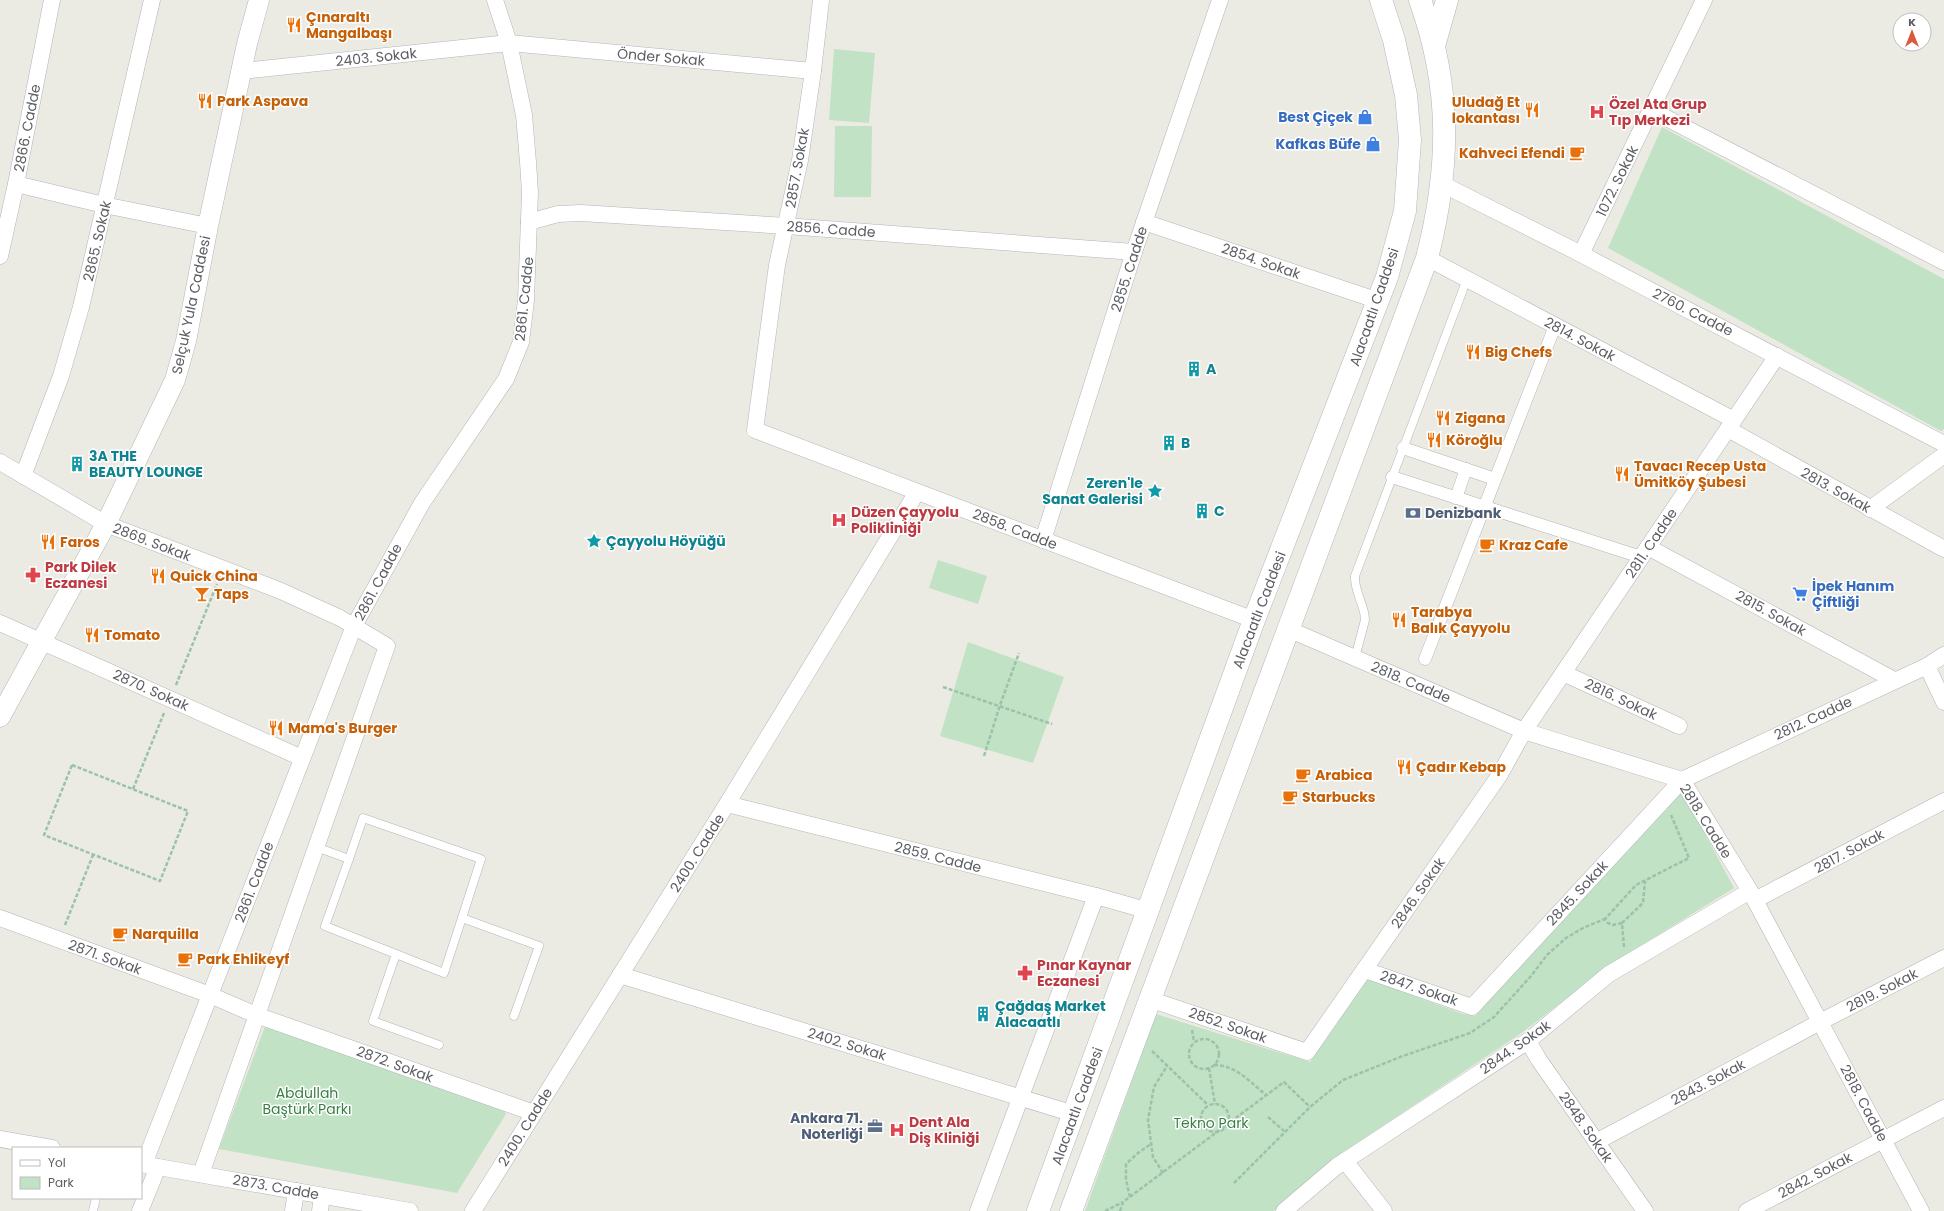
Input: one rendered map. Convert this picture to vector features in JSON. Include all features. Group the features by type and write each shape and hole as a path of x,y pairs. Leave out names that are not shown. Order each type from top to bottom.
{"main road":[{"name":"Alacaatlı Caddesi","path":"1038,1211 1149,911 1254,620 1379,301 1387,277 1405,212 1410,140 1406,95 1394,40 1381,0"},
{"path":"1071,1211 1135,1035 1427,258 1435,226 1442,184 1445,122 1442,85 1434,47 1420,0"},
{"path":"1434,47 1447,0"}],"street":[{"name":"2866. Cadde","path":"0,256 16,184 52,0"},
{"name":"2865. Sokak","path":"23,476 61,376 81,307 152,0"},
{"name":"Selçuk Yula Caddesi","path":"0,717 106,524 168,397 177,373 186,341 208,226 259,0"},
{"name":"2861. Cadde","path":"140,1211 148,1165 210,995 354,626 422,503 506,379 521,342 526,300 530,192 524,116 509,43 495,0"},
{"name":"2857. Sokak","path":"755,430 774,286 800,160 813,71 821,0"},
{"name":"2855. Cadde","path":"1043,540 1134,252 1220,0"},
{"name":"1072. Sokak","path":"1581,254 1704,0"},
{"name":"2403. Sokak","path":"242,71 509,43"},
{"name":"Önder Sokak","path":"509,43 813,71"},
{"path":"1651,110 1944,262"},
{"path":"16,184 104,205 208,226"},
{"name":"2760. Cadde","path":"1442,184 1581,254 1944,444"},
{"name":"2856. Cadde","path":"529,222 558,214 581,213 786,226 1134,252"},
{"name":"2854. Sokak","path":"1144,222 1379,301"},
{"name":"2814. Sokak","path":"1427,258 1554,326 1731,425"},
{"path":"1425,659 1554,326"},
{"name":"2811. Cadde","path":"1524,731 1777,356"},
{"name":"2813. Sokak","path":"1731,425 1870,509 1944,549"},
{"name":"2858. Cadde","path":"755,430 1254,620"},
{"path":"1403,448 1495,479"},
{"path":"1870,509 1944,456"},
{"name":"2869. Sokak","path":"0,462 106,524 281,591 354,626 387,646 316,847"},
{"path":"1456,498 1466,469"},
{"path":"1392,477 1484,507 1645,552"},
{"name":"2400. Cadde","path":"474,1211 727,804 917,492"},
{"name":"2815. Sokak","path":"1645,552 1894,680"},
{"name":"2870. Sokak","path":"0,623 302,758"},
{"name":"2818. Cadde","path":"1288,629 1524,731 1682,780 1752,895 1922,1211"},
{"name":"2812. Cadde","path":"1682,780 1926,666 1944,655"},
{"path":"1926,666 1944,702"},
{"name":"2816. Sokak","path":"1563,673 1679,726"},
{"name":"2846. Sokak","path":"1307,1052 1499,776 1524,731"},
{"name":"2845. Sokak","path":"1472,1007 1682,780"},
{"name":"2817. Sokak","path":"1752,895 1944,801"},
{"name":"2859. Cadde","path":"727,804 1096,896 1149,911"},
{"path":"201,1174 316,847"},
{"name":"2844. Sokak","path":"1284,1211 1345,1161 1528,1041 1609,974 1752,895"},
{"path":"978,1211 1096,896"},
{"name":"2871. Sokak","path":"0,918 210,995 256,1015"},
{"name":"2819. Sokak","path":"1820,1022 1944,958"},
{"name":"2847. Sokak","path":"1365,970 1472,1007"},
{"name":"2402. Sokak","path":"620,975 1074,1114"},
{"name":"2852. Sokak","path":"1149,999 1307,1052"},
{"name":"2872. Sokak","path":"256,1015 534,1113"},
{"name":"2843. Sokak","path":"1596,1142 1820,1022"},
{"name":"2848. Sokak","path":"1528,1041 1538,1060 1596,1142 1640,1209"},
{"name":"2842. Sokak","path":"1747,1211 1944,1108"},
{"path":"0,1139 46,1147"},
{"path":"1345,1161 1384,1211"},
{"name":"2873. Cadde","path":"148,1165 296,1191 321,1203 410,1211"},
{"path":"293,1211 296,1191"}],"lane":[{"path":"1355,658 1366,620 1355,587 1355,576 1467,279"},
{"path":"363,818 480,859 444,973 325,926 349,859 363,818"},
{"path":"316,847 349,859"},
{"path":"462,918 539,946 514,1016"},
{"path":"396,954 374,1021 440,1045"},
{"path":"93,1211 96,1199"}],"path":[{"path":"133,789 223,568"},
{"path":"984,756 1000,705 1019,653"},
{"path":"943,687 1000,705 1052,724"},
{"path":"72,765 188,811 160,881 93,855 44,835 72,765"},
{"path":"1234,1183 1284,1131 1343,1080 1386,1062 1470,1033 1494,1017 1531,976 1547,955 1566,938 1605,918 1636,885 1689,858 1665,799"},
{"path":"59,940 93,855"},
{"path":"1605,918 1608,923 1613,925 1622,923 1643,903 1645,881"},
{"path":"1622,923 1625,964"},
{"path":"1135,1035 1208,1105"},
{"path":"1206,1039 1215,1043 1219,1052 1217,1061 1214,1065 1209,1068 1199,1068 1192,1062 1190,1058 1190,1048 1196,1041 1206,1039"},
{"path":"1214,1065 1224,1065 1232,1068 1266,1096"},
{"path":"1163,1173 1153,1157 1148,1120 1154,1087 1167,1066"},
{"path":"1209,1068 1215,1104"},
{"path":"1105,1211 1130,1197 1284,1082 1310,1107"},
{"path":"1215,1104 1224,1107 1227,1111 1228,1120 1224,1128 1220,1131 1211,1131 1204,1126 1200,1118 1201,1114 1208,1105 1215,1104"},
{"path":"1268,1117 1284,1131"},
{"path":"1130,1197 1126,1180 1126,1164 1151,1144"},
{"path":"1120,1211 1123,1202"}],"green space":[{"path":"834,49 875,53 869,123 829,120"},
{"path":"835,126 872,126 871,197 834,197"},
{"path":"1662,127 1944,279 1944,429 1941,431 1608,248"},
{"path":"938,560 987,576 978,604 929,588"},
{"path":"968,642 1064,677 1033,763 940,736"},
{"name":"Tekno Park","path":"1683,793 1734,888 1611,964 1520,1034 1357,1143 1274,1211 1085,1211 1156,1014 1310,1062 1368,979 1463,1014 1475,1016 1665,799"},
{"name":"Abdullah Baştürk Parkı","path":"267,1021 499,1100 506,1114 457,1193 219,1149"}],"place":[{"name":"Çınaraltı Mangalbaşı","path":"294,25"},
{"name":"Park Aspava","path":"205,101"},
{"name":"Uludağ Et lokantası","path":"1532,110"},
{"name":"Özel Ata Grup Tıp Merkezi","path":"1597,112"},
{"name":"Best Çiçek","path":"1365,117"},
{"name":"Kafkas Büfe","path":"1373,144"},
{"name":"Kahveci Efendi","path":"1577,153"},
{"name":"Big Chefs","path":"1473,352"},
{"name":"A","path":"1194,369"},
{"name":"Zigana","path":"1443,418"},
{"name":"Köroğlu","path":"1434,440"},
{"name":"B","path":"1169,443"},
{"name":"3A THE BEAUTY LOUNGE","path":"77,464"},
{"name":"Tavacı Recep Usta Ümitköy Şubesi","path":"1622,474"},
{"name":"Zeren'le Sanat Galerisi","path":"1155,491"},
{"name":"C","path":"1202,511"},
{"name":"Denizbank","path":"1413,513"},
{"name":"Düzen Çayyolu Polikliniği","path":"839,520"},
{"name":"Çayyolu Höyüğü","path":"594,541"},
{"name":"Faros","path":"48,542"},
{"name":"Kraz Cafe","path":"1487,545"},
{"name":"Park Dilek Eczanesi","path":"33,575"},
{"name":"Quick China","path":"158,576"},
{"name":"Taps","path":"202,594"},
{"name":"İpek Hanım Çiftliği","path":"1800,594"},
{"name":"Tarabya Balık Çayyolu","path":"1399,620"},
{"name":"Tomato","path":"92,635"},
{"name":"Mama's Burger","path":"276,728"},
{"name":"Çadır Kebap","path":"1404,767"},
{"name":"Arabica","path":"1303,775"},
{"name":"Starbucks","path":"1290,797"},
{"name":"Narquilla","path":"120,934"},
{"name":"Park Ehlikeyf","path":"185,959"},
{"name":"Pınar Kaynar Eczanesi","path":"1025,973"},
{"name":"Çağdaş Market Alacaatlı","path":"983,1014"},
{"name":"Ankara 71. Noterliği","path":"875,1126"},
{"name":"Dent Ala Diş Kliniği","path":"897,1130"}]}
